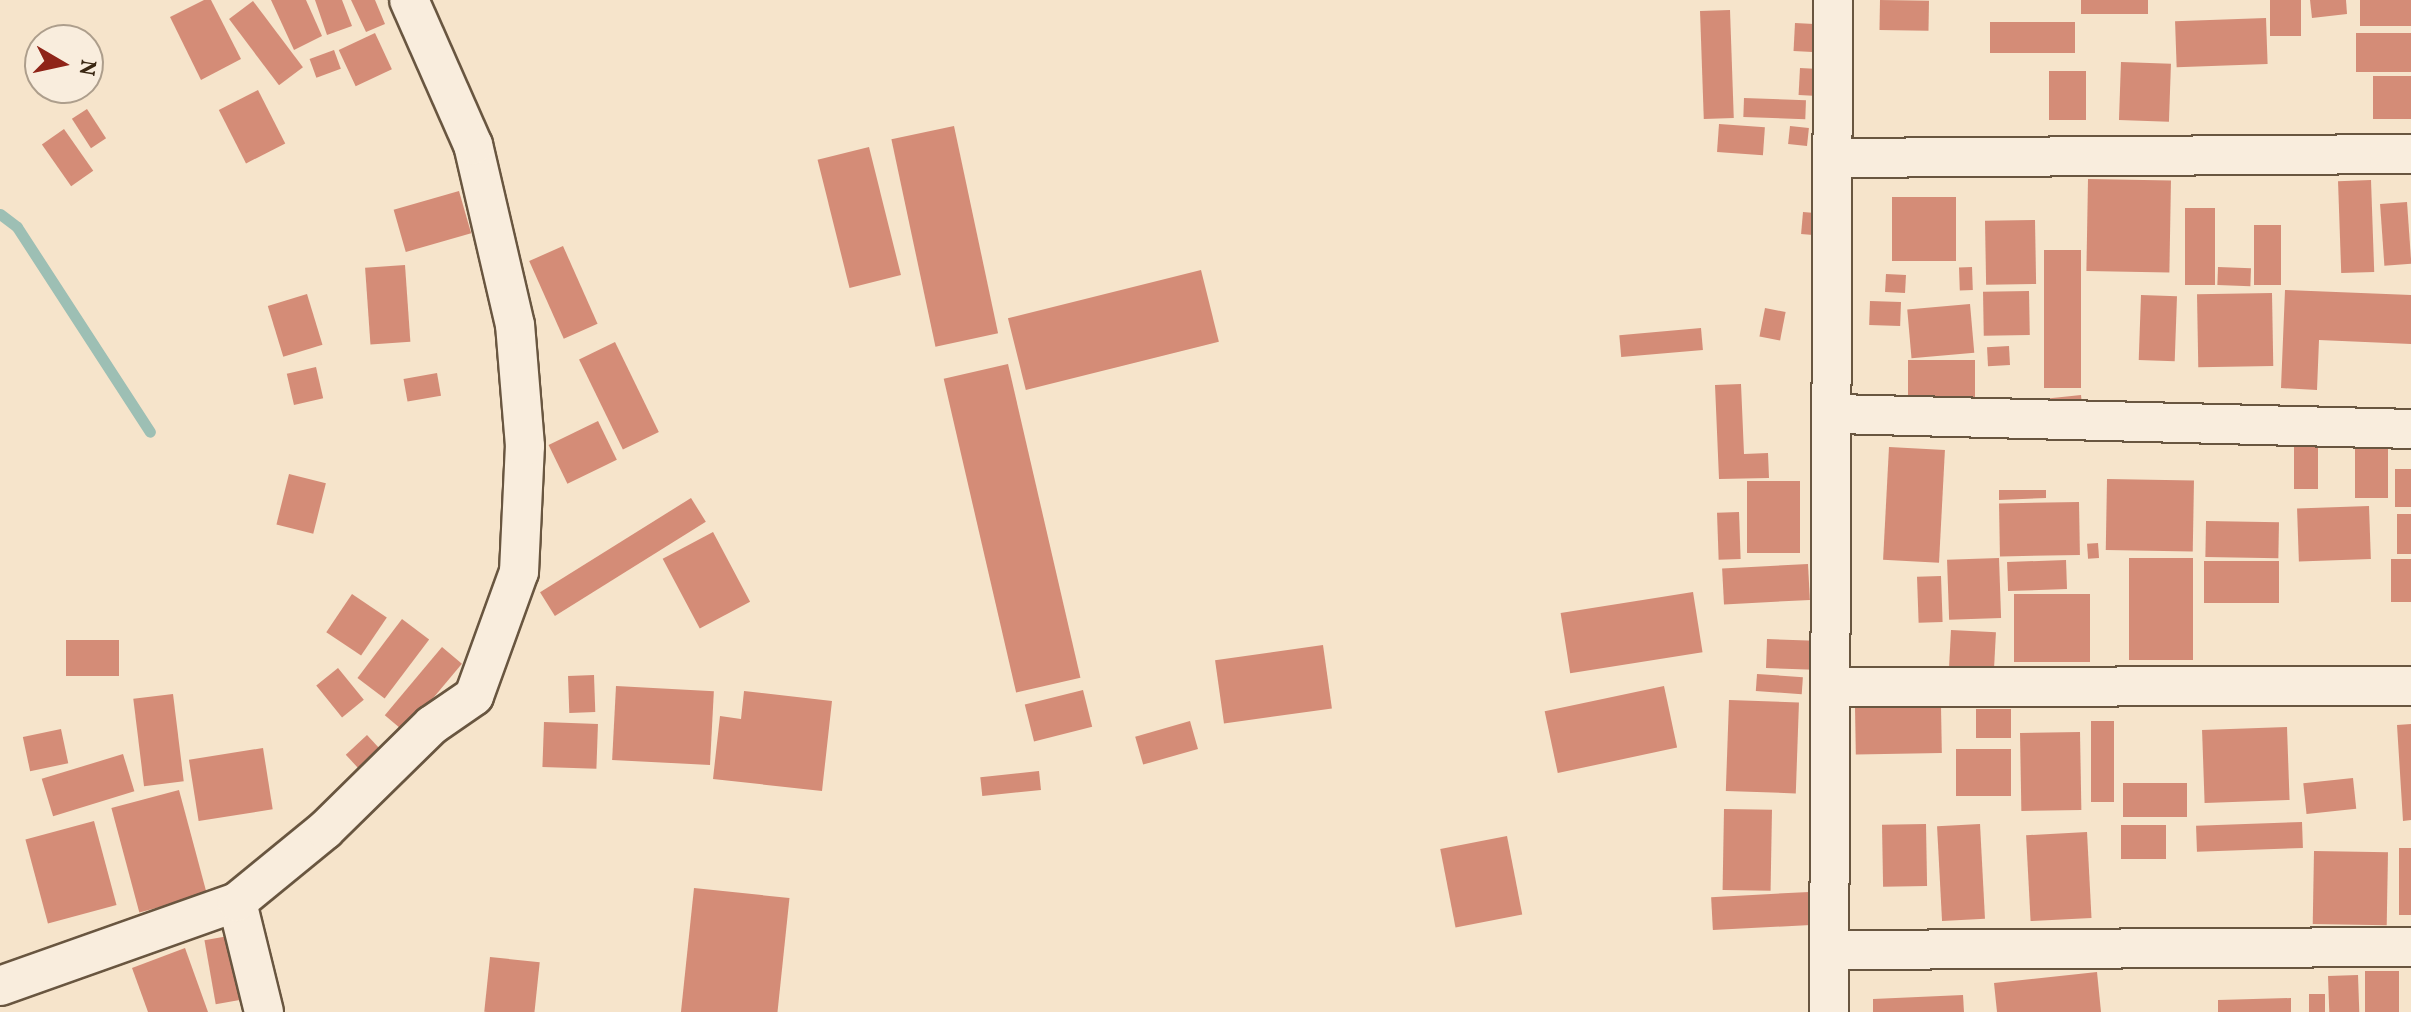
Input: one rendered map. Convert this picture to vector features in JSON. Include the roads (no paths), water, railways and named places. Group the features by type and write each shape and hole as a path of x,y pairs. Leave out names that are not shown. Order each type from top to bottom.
{"street":[{"path":"0,986 237,902 325,830 432,725 474,696 519,572 525,446 504,255 473,145 409,0"},
{"path":"1829,1012 1835,950 1831,687 1836,414 1833,0"},
{"path":"1836,158 2411,154"},
{"path":"1836,414 2411,429"},
{"path":"1831,687 2411,686"},
{"path":"237,902 264,1012"},
{"path":"1835,950 2411,947"}],"waterway":[{"path":"0,214 17,227 150,432"}]}
